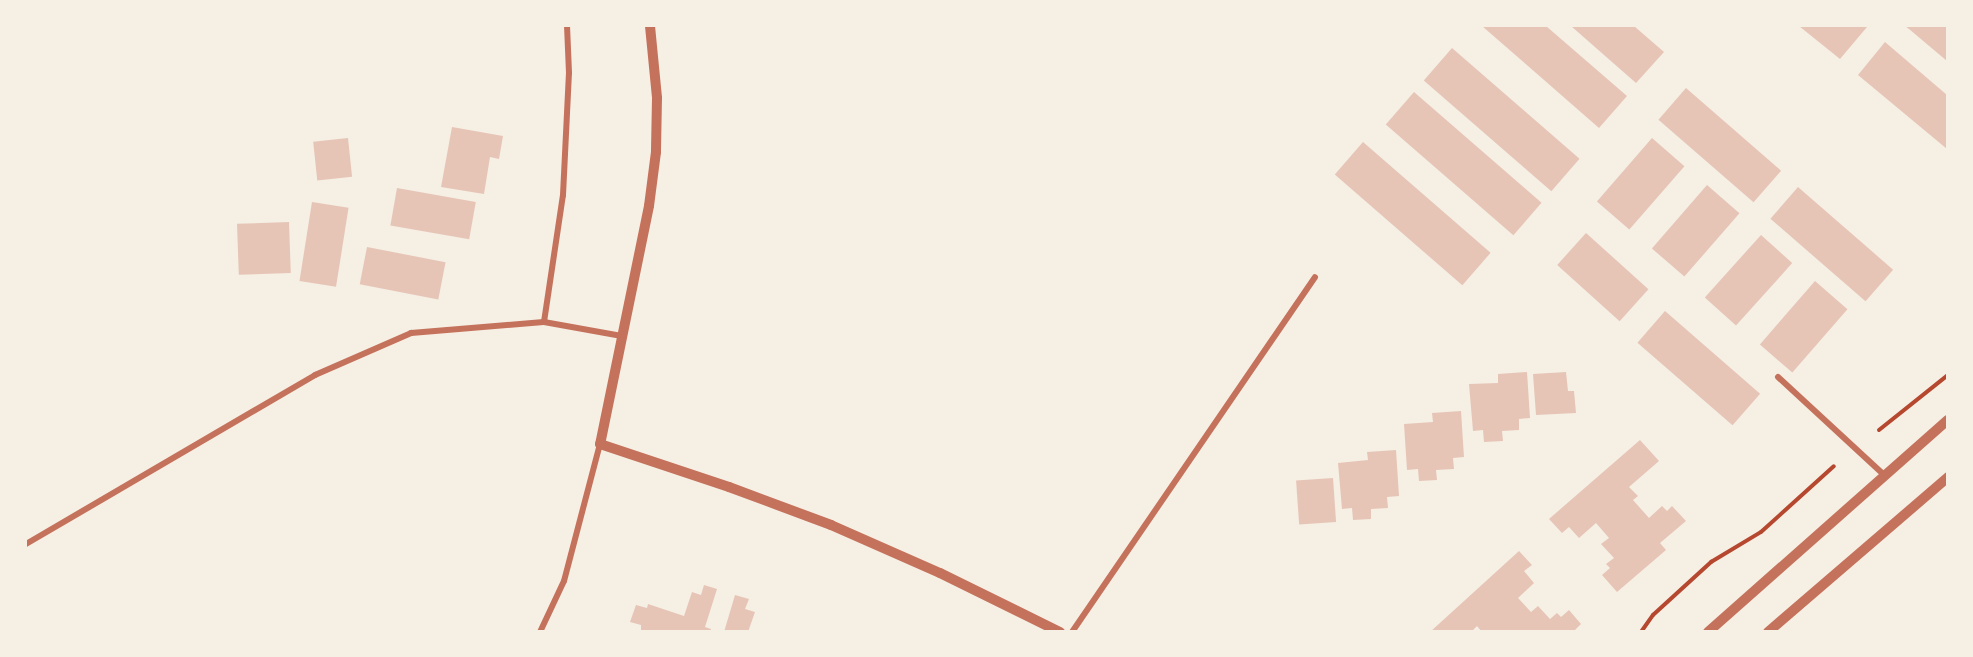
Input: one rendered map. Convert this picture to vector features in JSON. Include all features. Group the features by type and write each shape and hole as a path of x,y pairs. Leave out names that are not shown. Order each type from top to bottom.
{"street":[{"path":"544,322 563,195 569,73 567,26"},
{"path":"540,632 564,581 600,444 649,206 656,152 657,98 650,26"},
{"path":"1072,632 1315,277"},
{"path":"26,544 315,375 411,333 544,322 622,336"},
{"path":"1778,377 1883,474"},
{"path":"1708,632 1883,474 1947,420"},
{"path":"600,444 729,487 831,525 940,573 1060,632"},
{"path":"1768,632 1947,477"}],"path":[{"path":"1879,430 1947,375"},
{"path":"1641,632 1653,615 1711,562 1761,532 1834,466"}],"building":[{"path":"1482,26 1546,26 1627,96 1599,128"},
{"path":"1571,26 1634,26 1664,52 1636,83"},
{"path":"1799,26 1865,26 1867,27 1840,59"},
{"path":"1905,26 1947,26 1947,61 1909,29"},
{"path":"1885,42 1947,95 1947,149 1858,75"},
{"path":"1452,48 1580,159 1551,191 1424,80"},
{"path":"1686,88 1781,171 1754,202 1658,120"},
{"path":"1414,92 1542,203 1513,235 1386,124"},
{"path":"452,127 503,136 499,159 490,157 484,194 441,187"},
{"path":"348,138 352,177 317,180 313,142"},
{"path":"1652,138 1684,166 1629,230 1597,201"},
{"path":"1363,142 1491,253 1462,285 1335,174"},
{"path":"1707,185 1739,213 1684,277 1652,248"},
{"path":"1798,187 1893,270 1866,301 1770,219"},
{"path":"397,188 476,202 469,239 390,225"},
{"path":"312,202 349,208 336,287 299,281"},
{"path":"289,222 291,273 239,275 237,224"},
{"path":"1586,233 1648,289 1620,321 1557,265"},
{"path":"1761,235 1792,263 1736,326 1705,297"},
{"path":"367,247 446,262 438,300 360,284"},
{"path":"1815,281 1847,309 1792,373 1760,344"},
{"path":"1665,311 1760,394 1733,425 1637,343"},
{"path":"1527,372 1530,418 1519,419 1519,430 1502,431 1503,441 1484,442 1483,430 1473,431 1469,384 1498,383 1498,374"},
{"path":"1566,372 1568,391 1574,391 1576,413 1536,415 1533,374"},
{"path":"1461,411 1464,457 1453,458 1454,469 1436,470 1437,480 1419,481 1418,469 1407,470 1404,424 1433,422 1432,413"},
{"path":"1640,440 1659,461 1629,487 1638,496 1633,500 1649,518 1662,506 1667,511 1672,506 1686,521 1660,543 1666,550 1617,592 1602,575 1610,568 1606,564 1614,558 1601,544 1609,538 1596,523 1579,538 1569,527 1562,533 1549,519"},
{"path":"1396,450 1399,496 1387,497 1388,508 1371,509 1371,519 1353,520 1352,508 1342,509 1338,463 1368,460 1367,452"},
{"path":"1333,478 1336,522 1299,524 1296,481"},
{"path":"1519,551 1532,565 1524,571 1534,583 1518,598 1531,612 1538,606 1550,619 1557,613 1561,617 1569,610 1581,624 1573,632 1482,632 1477,626 1471,632 1430,632"},
{"path":"704,585 717,589 705,627 711,629 710,632 641,632 641,625 630,622 636,605 647,608 648,604 684,616 692,592 701,595"},
{"path":"735,595 749,599 745,609 755,612 748,632 724,632"}]}
